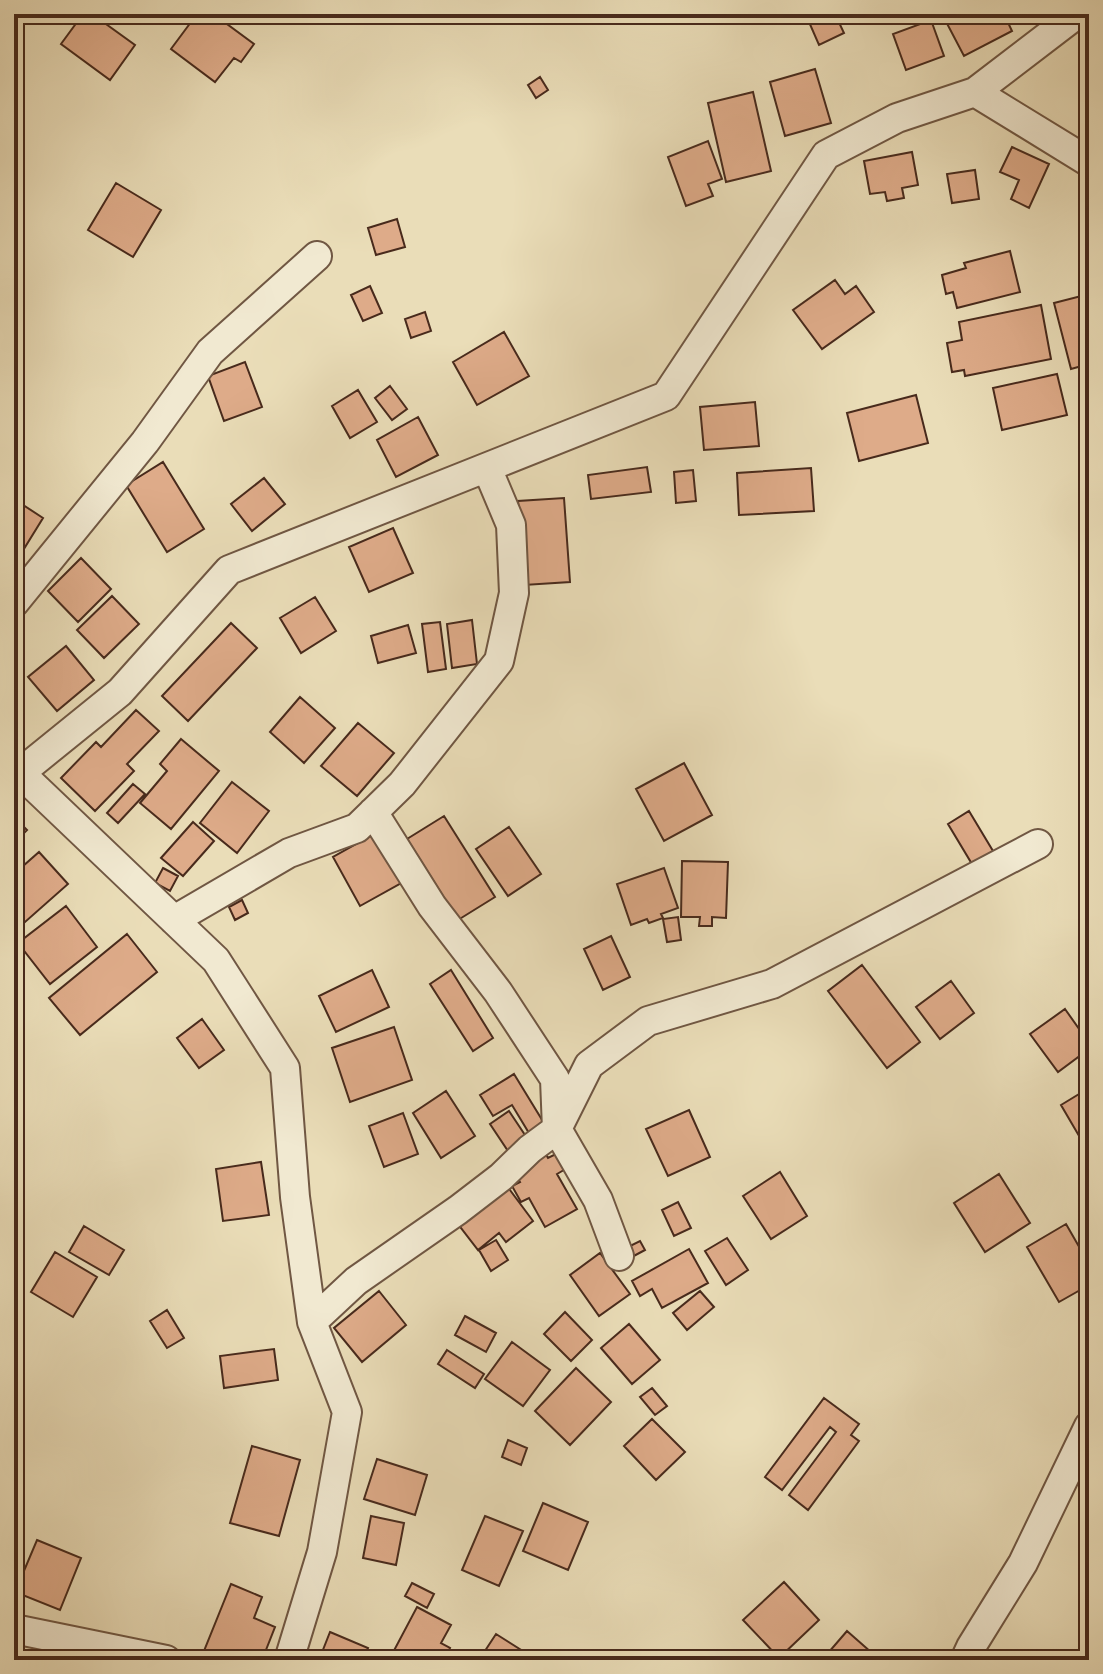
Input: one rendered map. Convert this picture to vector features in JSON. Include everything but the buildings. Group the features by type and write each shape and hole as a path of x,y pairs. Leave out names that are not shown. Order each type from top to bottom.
{"street":[{"path":"289,1660 322,1552 347,1412 312,1322 295,1197 285,1068 216,960 17,771 120,692 229,570 666,396 826,155 897,118 975,92 1077,14"},
{"path":"975,92 1089,162"},
{"path":"14,603 145,442 210,352 317,256"},
{"path":"174,920 289,853 357,828 402,784 499,661 514,593 511,525 487,468"},
{"path":"373,812 432,906 498,992 555,1079 557,1129 598,1200 619,1256"},
{"path":"312,1322 356,1281 458,1210 557,1129 589,1065 648,1021 772,984 1038,844"},
{"path":"965,1660 1023,1563 1089,1426"},
{"path":"14,1629 166,1660"}]}
